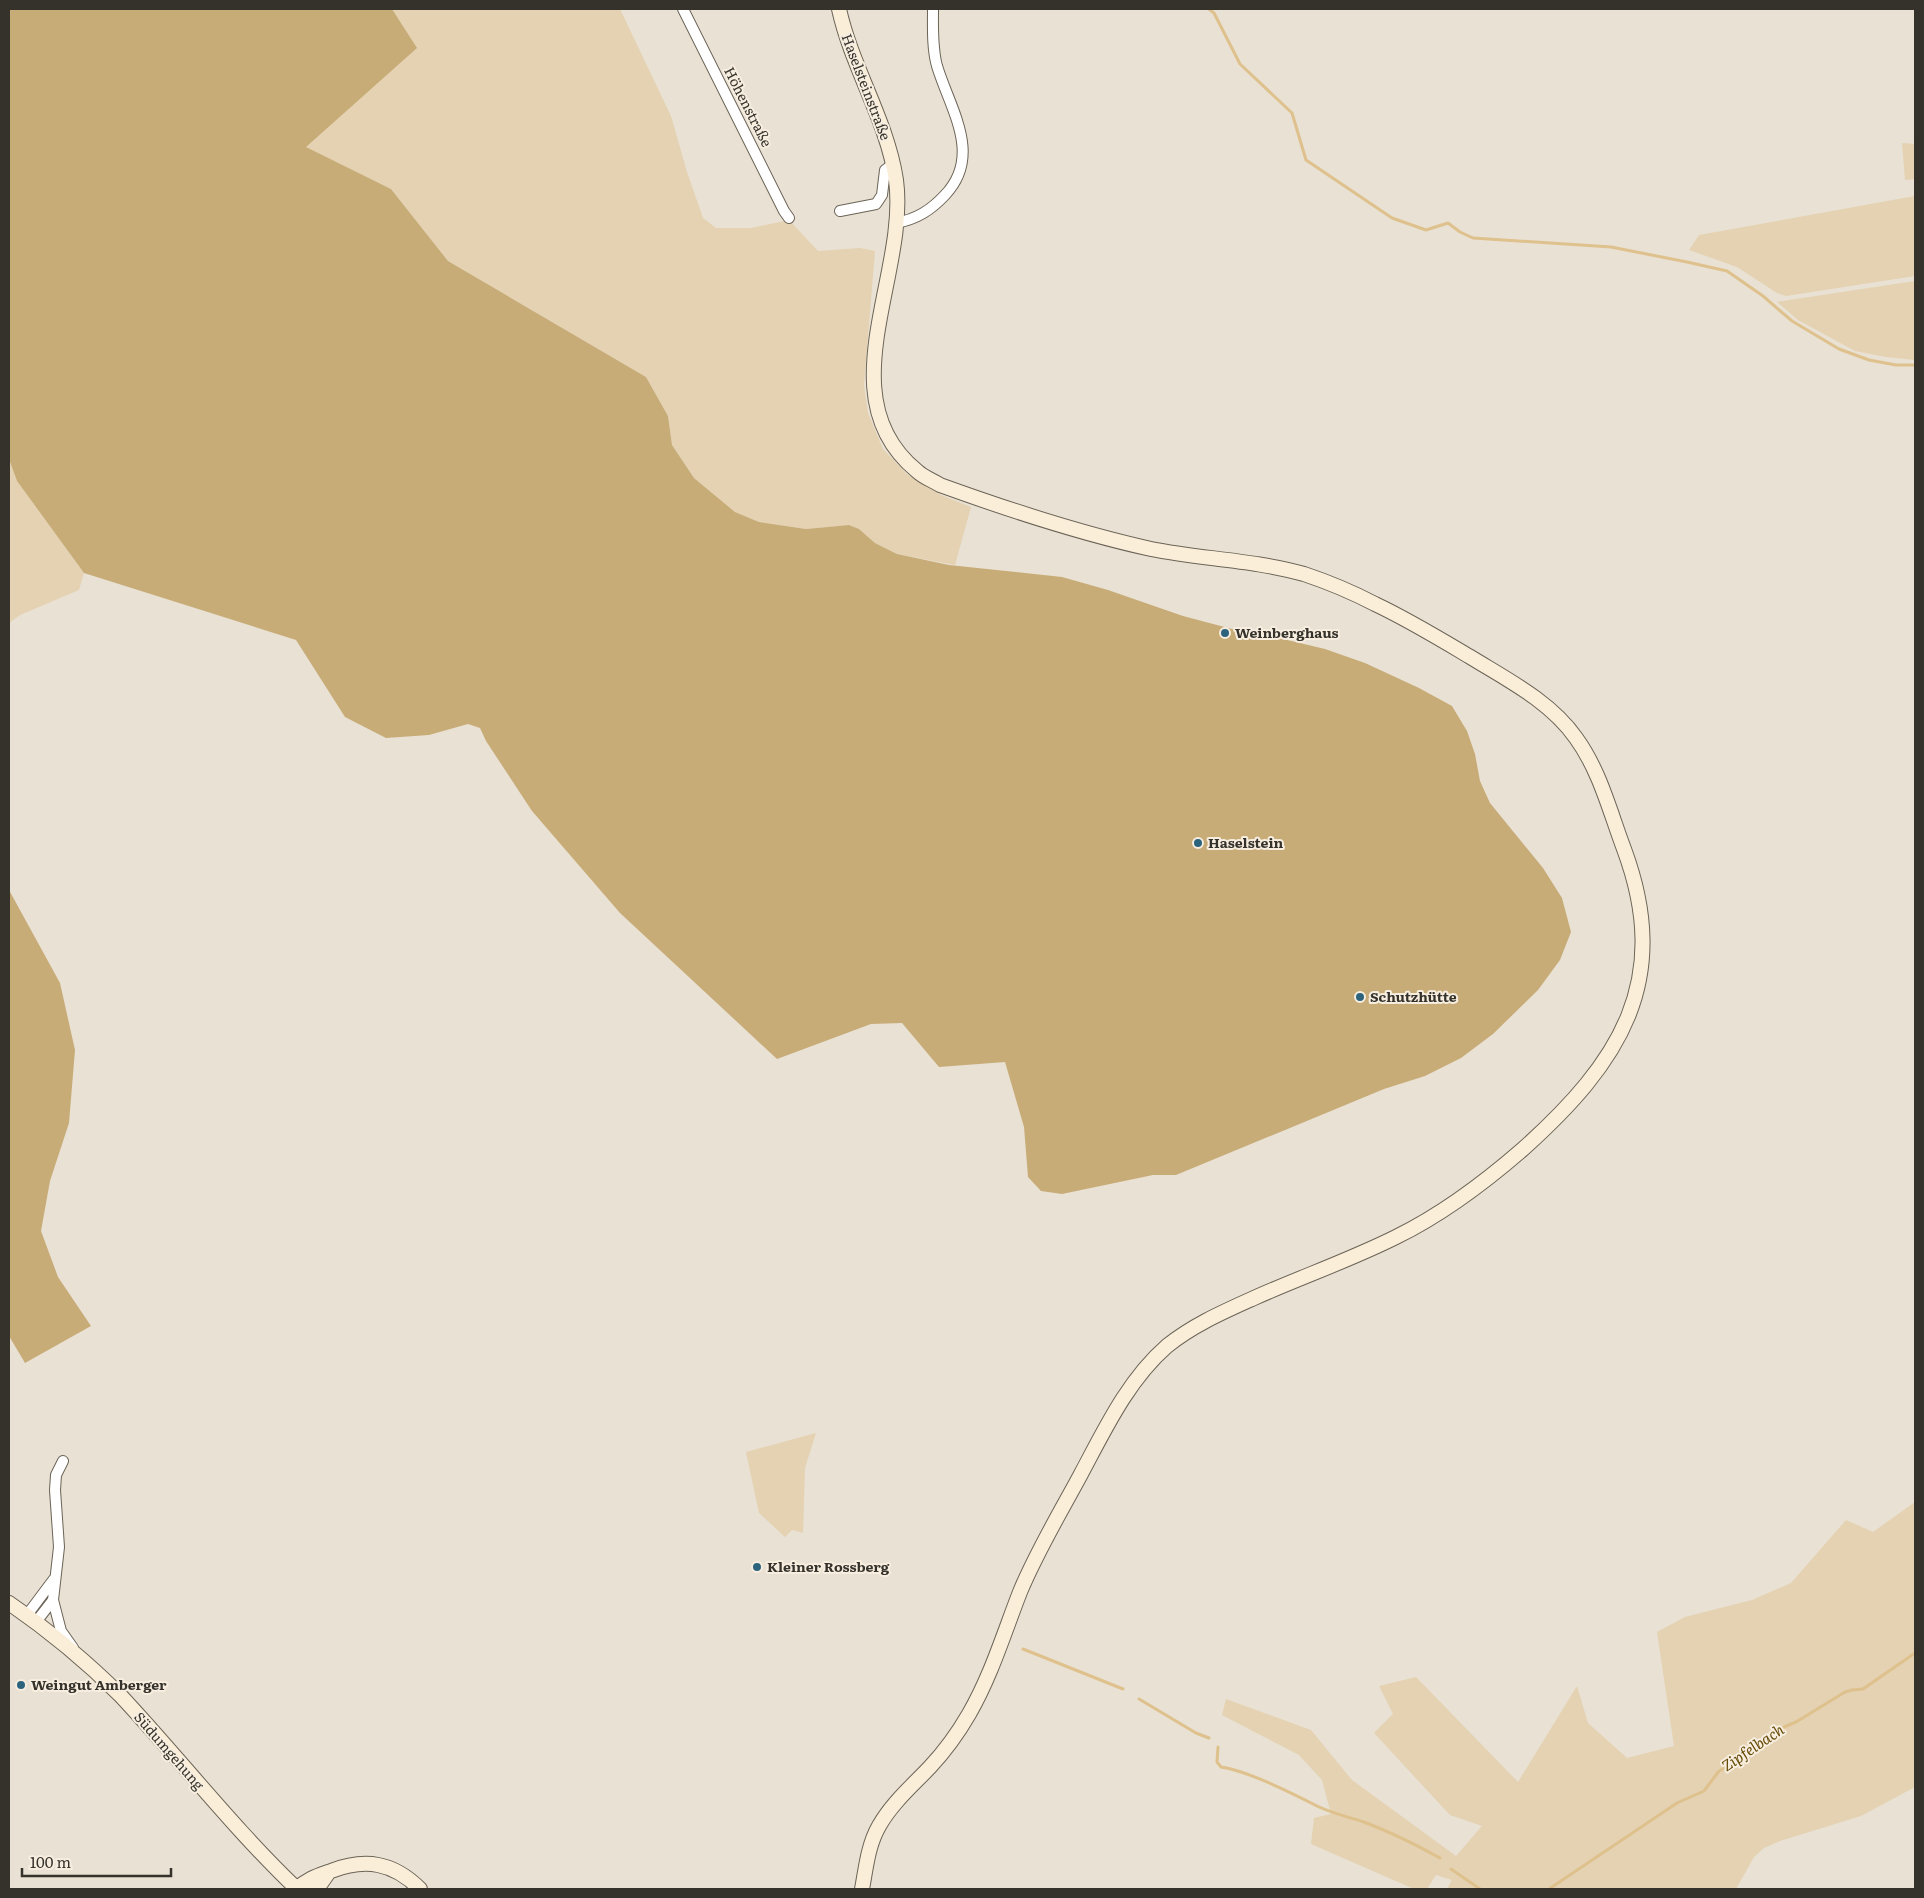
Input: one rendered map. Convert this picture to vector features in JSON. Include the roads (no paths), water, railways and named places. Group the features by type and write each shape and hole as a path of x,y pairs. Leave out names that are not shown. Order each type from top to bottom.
{"street":[{"name":"Höhenstraße","path":"683,9 780,204 789,218"},
{"name":"Haselsteinstraße","path":"839,9 850,47 882,125 893,164 897,192 896,223 874,364 874,398 878,417 888,439 900,454 917,472 940,485 1100,537 1157,550 1252,564 1302,574 1347,590 1396,614 1526,691 1558,716 1576,736 1590,760 1602,788 1637,887 1643,932 1643,955 1632,1007 1611,1051 1597,1073 1558,1117 1482,1183 1431,1218 1394,1238 1205,1320 1168,1346 1148,1366 1118,1407 1036,1556 985,1683 970,1712 936,1760 881,1822 872,1840 862,1889"},
{"path":"896,223 918,217 938,203 956,181 964,155 963,142 937,65 933,9"},
{"path":"840,211 876,204 882,195 885,170 893,164"},
{"path":"63,1460 56,1475 55,1490 59,1547 53,1600 61,1631 79,1657"},
{"path":"31,1619 57,1574"},
{"path":"31,1619 53,1600"},
{"name":"Südumgehung","path":"9,1603 79,1657 119,1695 242,1834 297,1889"},
{"path":"297,1889 317,1875 358,1862 396,1870 420,1889"},
{"path":"320,1888 329,1872"}],"waterway":[{"path":"1209,9 1214,13 1240,64 1292,113 1306,160 1392,218 1426,230 1448,223 1460,232 1473,238 1611,247 1727,271 1763,296 1792,321 1839,349 1869,360 1896,365 1915,365"},
{"path":"1023,1649 1123,1689"},
{"name":"Zipfelbach","path":"1549,1889 1677,1803 1704,1791 1719,1771 1736,1762 1755,1746 1769,1740 1784,1727 1796,1722 1845,1692 1863,1689 1915,1653"},
{"path":"1139,1699 1196,1733 1209,1738"},
{"path":"1218,1747 1217,1762 1221,1767 1257,1778 1334,1813 1374,1826 1440,1858"},
{"path":"1451,1869 1480,1889"}],"place":[{"name":"Weinberghaus","path":"1225,633"},
{"name":"Haselstein","path":"1198,843"},
{"name":"Schutzhütte","path":"1360,997"},
{"name":"Kleiner Rossberg","path":"757,1567"},
{"name":"Weingut Amberger","path":"21,1685"}]}
